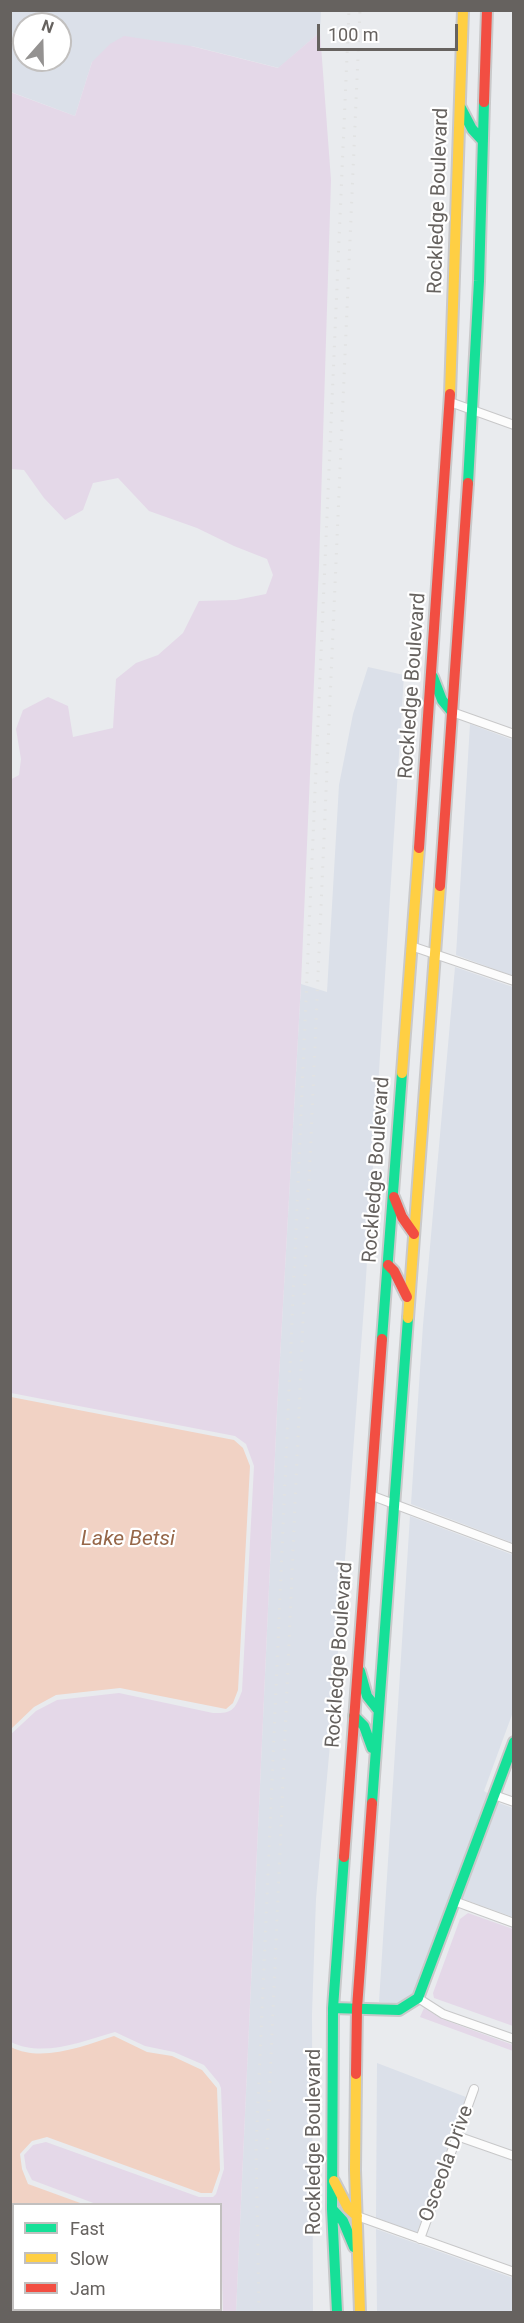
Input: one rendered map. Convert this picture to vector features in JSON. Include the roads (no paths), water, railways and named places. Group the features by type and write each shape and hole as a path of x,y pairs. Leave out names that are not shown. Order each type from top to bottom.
{"main road":[{"name":"Rockledge Boulevard","path":"337,2313 332,2209 333,2008 450,402 463,10"},
{"name":"Rockledge Boulevard","path":"360,2313 355,2120 357,2008 473,410 486,10"},
{"path":"460,107 472,129 483,141"},
{"path":"432,673 442,700 452,712"},
{"path":"393,1193 402,1216 414,1234"},
{"path":"387,1265 394,1271 409,1301"},
{"path":"358,1662 367,1696 378,1710"},
{"path":"354,1716 361,1721 366,1730 375,1755"},
{"path":"333,2008 399,2010 420,1994 513,1742"},
{"path":"332,2178 348,2208 357,2216"},
{"path":"332,2209 343,2221 358,2256"}],"street":[{"path":"450,402 513,424"},
{"path":"452,712 513,734"},
{"path":"411,946 513,981"},
{"path":"370,1495 513,1549"},
{"path":"494,1795 513,1802"},
{"path":"454,1901 513,1923"},
{"path":"420,1994 443,2014 513,2039"},
{"name":"Osceola Drive","path":"420,2240 474,2089"},
{"path":"457,2136 513,2156"},
{"path":"357,2216 513,2272"}],"water":[{"name":"Lake Betsi","path":"11,1397 234,1440 243,1448 250,1466 238,1690 233,1703 226,1709 120,1688 56,1695 34,1707 11,1729"},
{"path":"114,2036 147,2052 172,2056 202,2070 217,2088 220,2170 212,2193 201,2193 47,2137 32,2141 20,2154 22,2169 28,2184 80,2203 12,2203 11,2290 11,2047 23,2052 36,2053 76,2048"},
{"path":"62,2311 218,2311 218,2312"}],"railway":[{"path":"259,2312 256,2149 349,10"},
{"path":"267,2149 360,10"}]}
